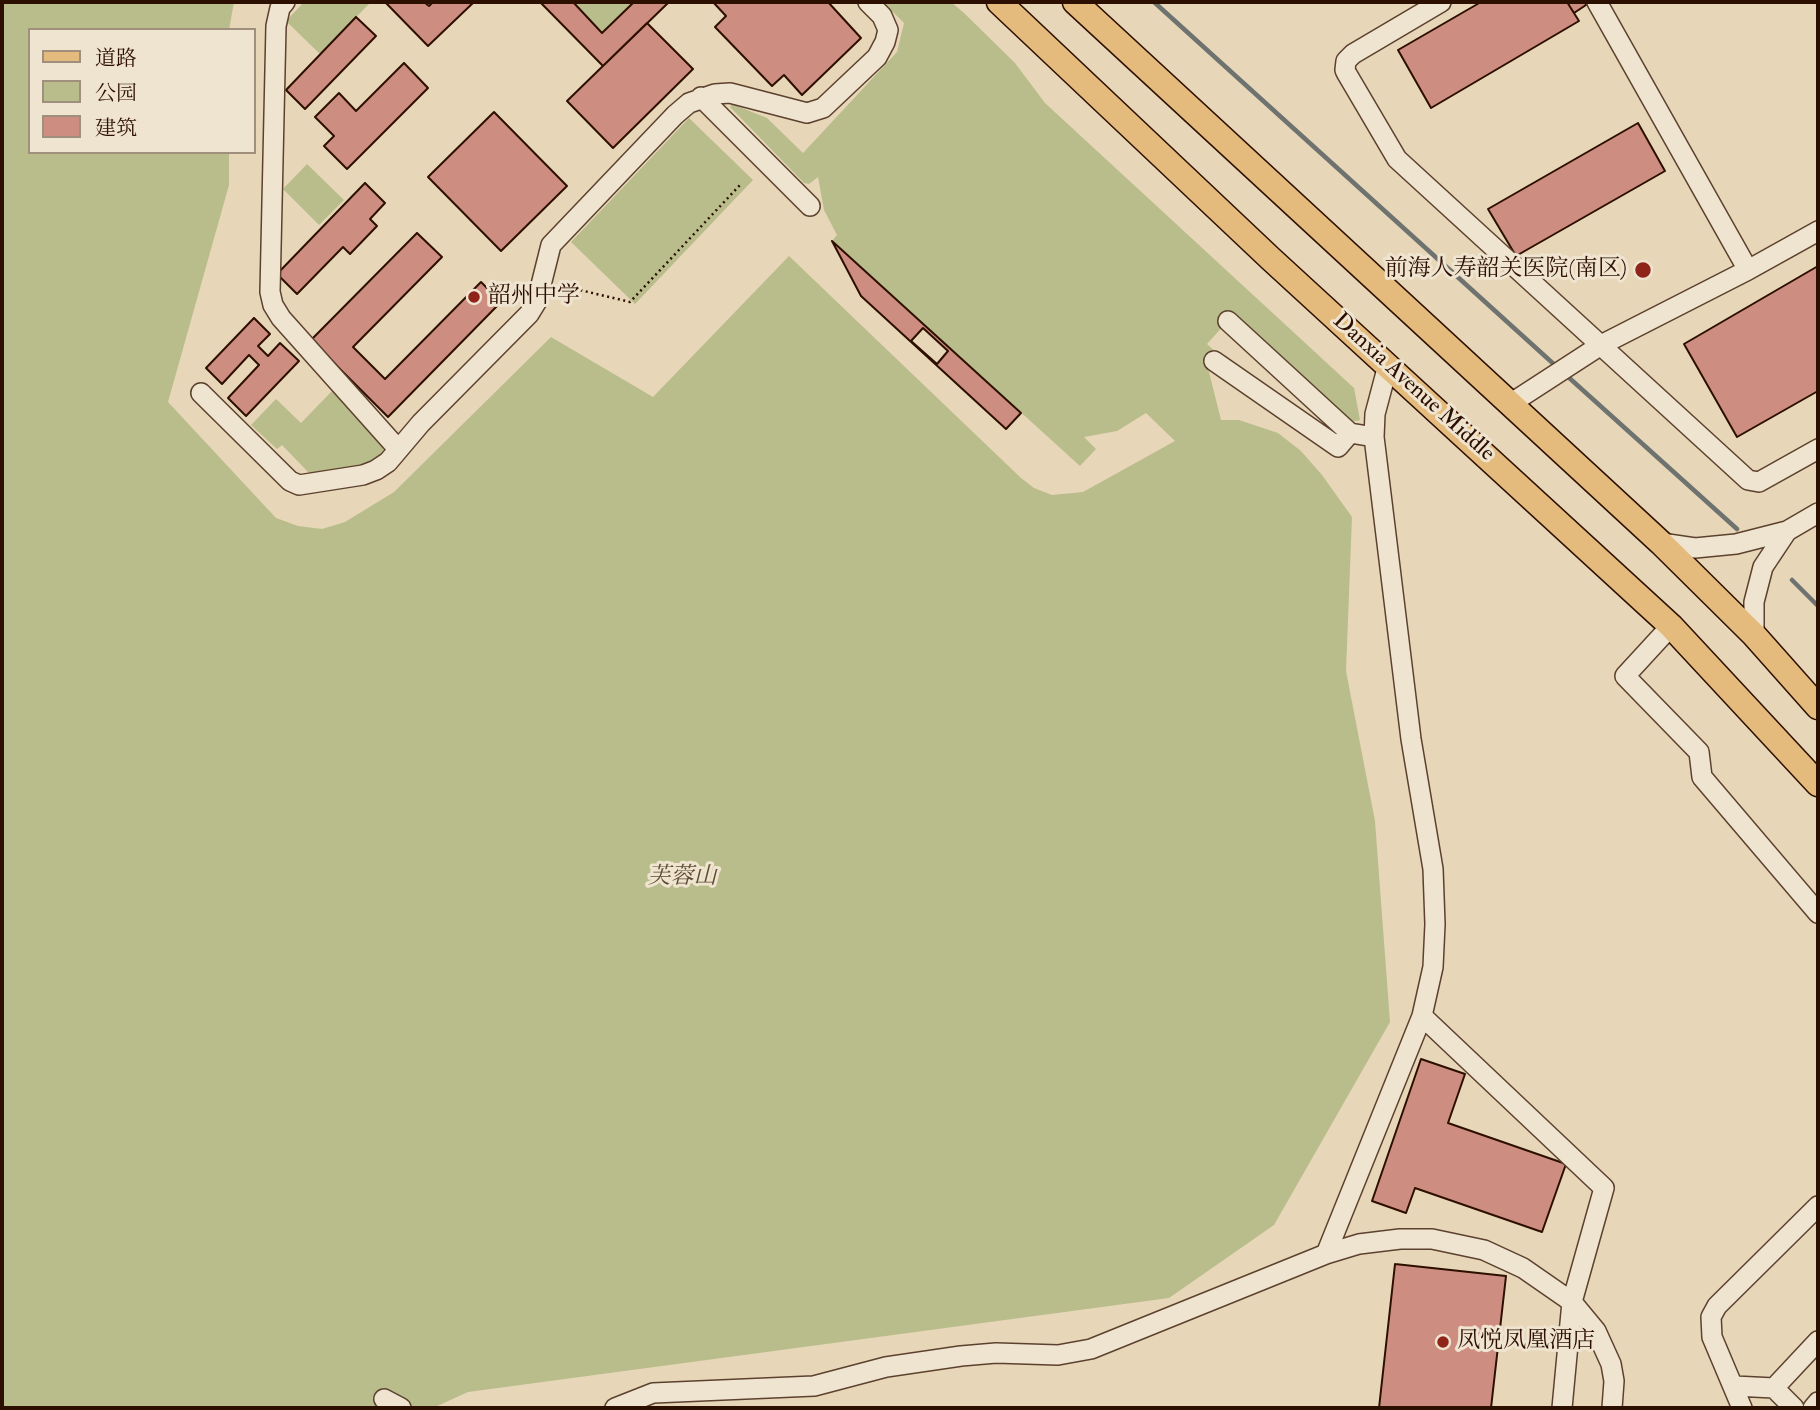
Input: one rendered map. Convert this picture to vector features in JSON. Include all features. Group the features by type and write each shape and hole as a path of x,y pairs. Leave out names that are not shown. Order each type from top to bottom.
{"main road":[{"name":"Danxia Avenue Middle","path":"999,2 1221,212 1671,626 1818,784"},
{"path":"1075,2 1661,543 1754,635 1818,707"}],"street":[{"path":"285,2 280,8 276,26 270,292 273,305 281,318 398,449"},
{"path":"201,393 290,481 299,485 363,475 388,462 529,314 537,301 548,250 554,240 675,115 701,97 730,93 807,113 823,108 877,57 885,42 888,30 882,16 868,2"},
{"path":"1440,2 1353,54 1346,61 1345,70 1397,159 1751,482 1759,482 1818,449"},
{"path":"1597,2 1748,270"},
{"path":"701,97 810,206"},
{"path":"1510,404 1601,345 1818,231"},
{"path":"1228,321 1350,433 1374,437"},
{"path":"1214,361 1338,447 1350,433"},
{"path":"1326,1254 1422,1016 1433,967 1433,869 1411,739 1374,437 1374,414 1388,365"},
{"path":"1661,543 1695,548 1715,547 1787,531 1818,513"},
{"path":"1754,635 1754,602 1760,575 1787,531"},
{"path":"1671,626 1625,676 1699,752 1702,777 1818,913"},
{"path":"1422,1016 1604,1188 1572,1302 1562,1408"},
{"path":"1742,1408 1712,1337 1711,1317 1717,1306 1818,1206"},
{"path":"615,1408 653,1393 814,1386 886,1367 961,1356 996,1353 1058,1355 1091,1349 1326,1254 1359,1244 1400,1239 1432,1239 1484,1250 1524,1268 1572,1302 1596,1331 1611,1364 1614,1381 1612,1408"},
{"path":"1774,1388 1818,1341"},
{"path":"1734,1387 1774,1388 1794,1408"},
{"path":"1813,1408 1818,1402"}],"path":[{"path":"542,280 629,302 741,184"}],"green space":[{"name":"芙蓉山","path":"2,2 234,2 229,28 28,28 28,154 229,154 229,185 168,402 276,518 298,526 322,529 345,522 394,492 551,337 653,397 789,256 1034,488 1052,495 1083,492 1175,441 1146,413 1117,431 1084,437 1096,449 1080,466 832,241 837,235 824,210 818,177 809,184 804,183 730,107 732,104 767,118 803,153 897,52 904,23 883,2 951,2 1015,63 1045,103 1354,388 1360,420 1352,422 1235,313 1207,344 1219,355 1208,368 1221,420 1239,420 1278,433 1301,451 1352,517 1346,671 1375,821 1390,1022 1274,1225 1169,1298 468,1392 433,1408 2,1408"},
{"path":"304,2 369,4 320,54 286,21"},
{"path":"573,2 634,2 602,33"},
{"path":"689,118 753,180 635,304 571,242"},
{"path":"307,164 344,200 319,225 283,189"},
{"path":"332,391 381,441 385,455 369,467 311,475 282,445 277,449 251,425 276,399 301,423"}],"building":[{"path":"385,2 424,2 429,6 433,2 474,2 428,46"},
{"path":"540,2 573,2 602,33 634,2 669,2 603,66"},
{"path":"713,2 828,2 861,38 802,95 784,75 772,86 715,27 726,16"},
{"path":"1481,2 1567,2 1579,21 1431,108 1398,50"},
{"path":"1567,2 1585,2 1586,5 1574,13"},
{"path":"356,17 376,36 305,109 286,90"},
{"path":"647,23 693,69 613,148 567,101"},
{"path":"404,63 428,88 347,169 324,146 334,136 315,117 339,93 356,111"},
{"path":"494,112 567,186 501,251 428,177"},
{"path":"1638,123 1665,171 1516,256 1488,209"},
{"path":"365,183 385,203 370,219 377,226 350,254 343,247 297,294 277,274"},
{"path":"417,233 442,257 353,347 385,379 481,282 501,302 388,417 311,340"},
{"path":"832,241 1021,413 1006,429 861,296"},
{"path":"1818,266 1818,391 1737,437 1684,344"},
{"path":"254,318 270,334 258,346 268,356 280,343 299,361 246,416 228,398 259,365 249,355 222,384 206,368"},
{"path":"923,328 948,351 937,364 911,341"},
{"path":"1421,1059 1465,1074 1448,1123 1566,1164 1542,1232 1415,1188 1406,1213 1372,1201"},
{"name":"凤悦凤凰酒店","path":"1395,1264 1506,1276 1491,1408 1379,1408"}],"waterway":[{"path":"1154,2 1557,367"},
{"path":"1566,375 1737,529"},
{"path":"1792,580 1818,606"}],"place":[{"name":"前海人寿韶关医院(南区)","path":"1643,270"},
{"name":"韶州中学","path":"474,297"},
{"name":"凤悦凤凰酒店","path":"1443,1342"}]}
